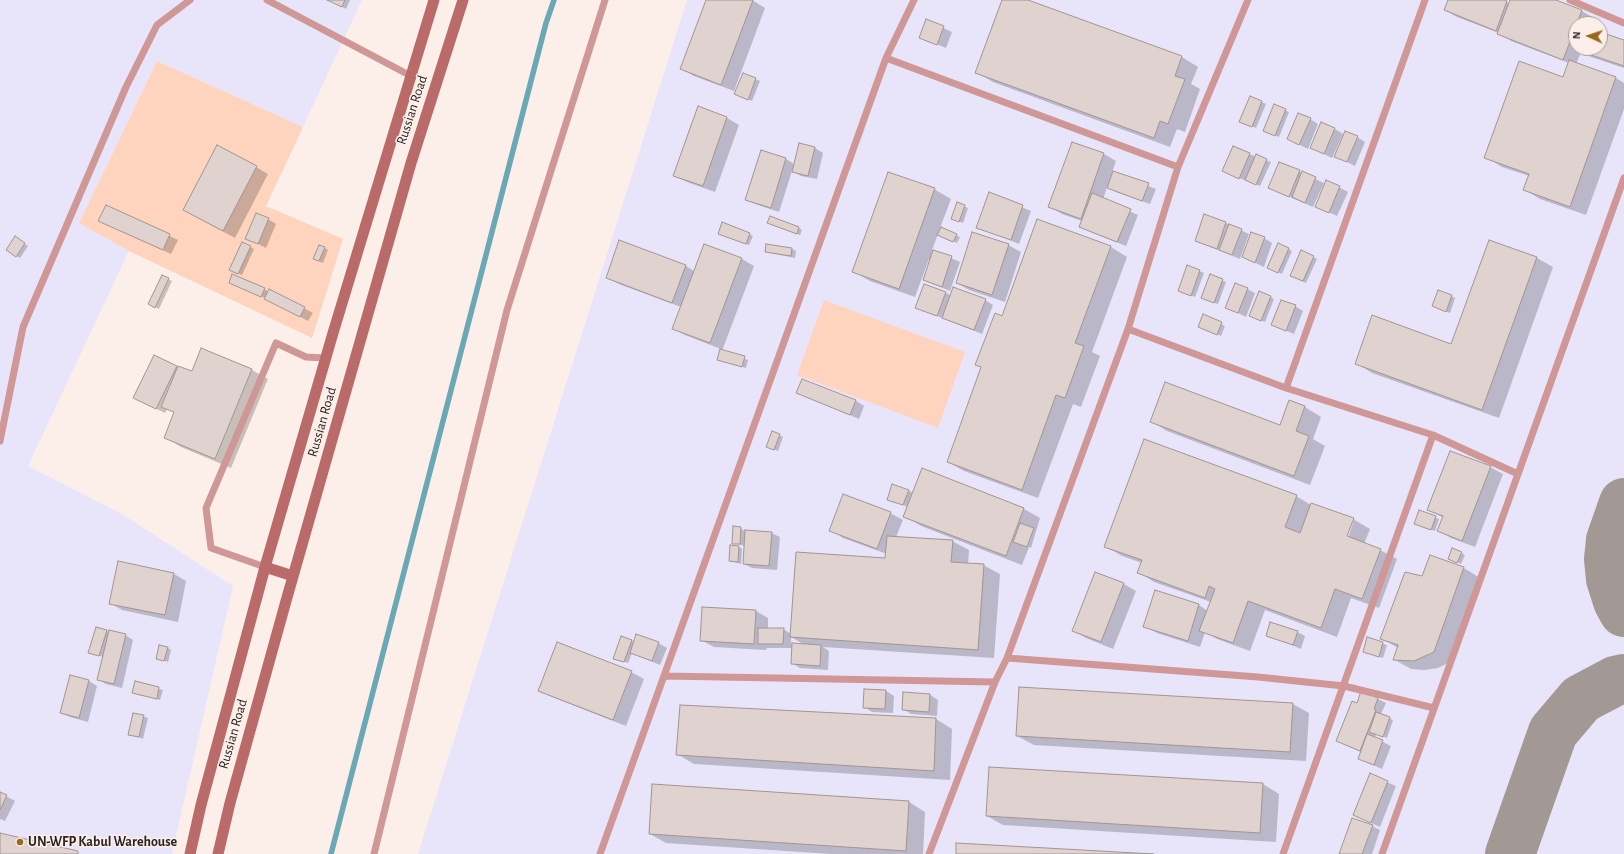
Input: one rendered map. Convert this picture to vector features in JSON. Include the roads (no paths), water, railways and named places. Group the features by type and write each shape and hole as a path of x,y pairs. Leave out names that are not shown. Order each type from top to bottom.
{"main road":[{"name":"Russian Road","path":"190,854 201,805 265,567 325,358 434,0"},
{"name":"Russian Road","path":"218,854 230,803 293,576 411,163 463,0"},
{"path":"265,567 293,576"}],"lane":[{"path":"0,441 23,327 26,319 126,87 157,25 190,0"},
{"path":"267,0 411,76"},
{"path":"374,854 507,310 605,0"},
{"path":"600,854 886,58 914,0"},
{"path":"929,854 995,682 1007,658 1128,329 1178,167 1248,0"},
{"path":"1286,388 1425,0"},
{"path":"1570,0 1624,23"},
{"path":"886,58 1178,167"},
{"path":"1382,854 1624,178"},
{"path":"1128,329 1286,388 1433,435 1518,474"},
{"path":"265,567 211,548 206,508 276,343 306,357 325,358"},
{"path":"1283,854 1433,435"},
{"path":"1007,658 1258,677 1344,686 1434,708"},
{"path":"665,676 995,682"}],"waterway":[{"path":"331,854 546,23 554,0"}],"place":[{"name":"UN-WFP Kabul Warehouse","path":"20,842"}]}
